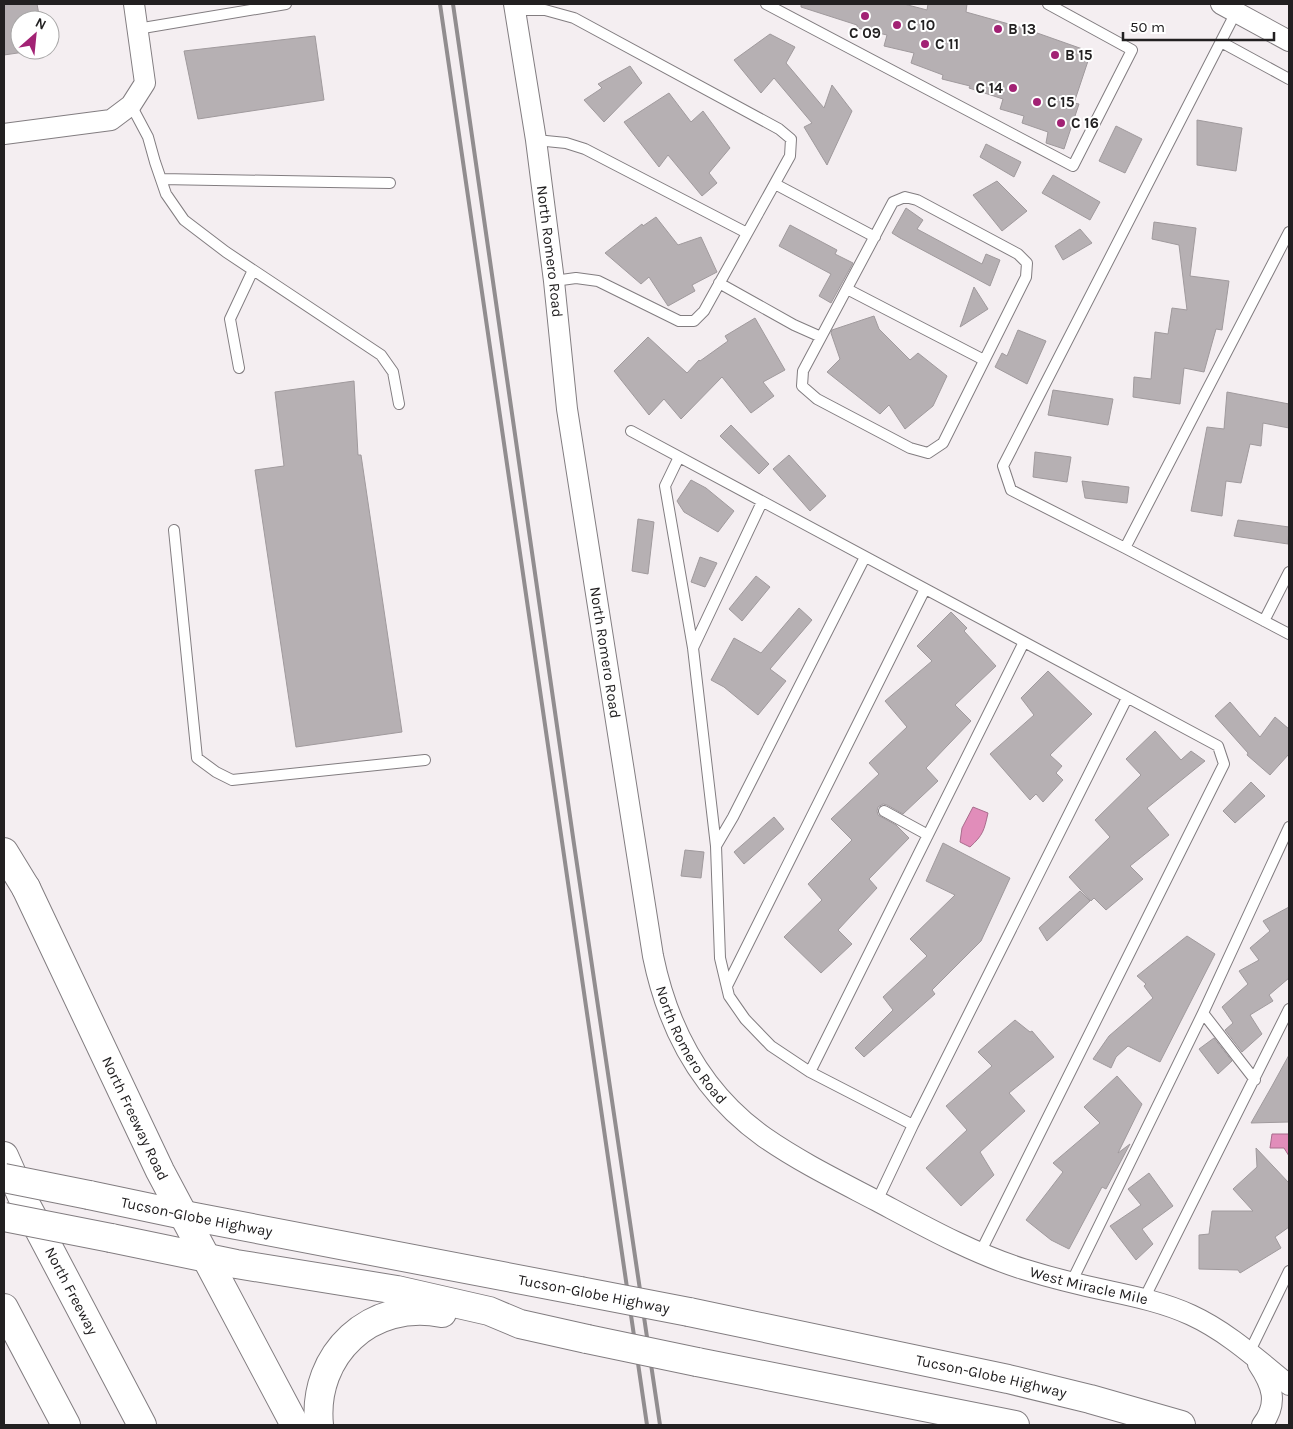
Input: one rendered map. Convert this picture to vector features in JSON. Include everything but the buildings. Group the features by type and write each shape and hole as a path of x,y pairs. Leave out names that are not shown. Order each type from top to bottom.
{"highway":[{"name":"North Freeway Road","path":"4,852 26,888 160,1171 295,1425"},
{"name":"North Freeway","path":"4,1156 24,1201 142,1425"},
{"name":"Tucson-Globe Highway","path":"4,1178 184,1215 689,1312 1008,1379 1108,1404 1181,1425"},
{"path":"4,1216 206,1258 397,1290 490,1311 520,1324 587,1339 1015,1425"},
{"path":"4,1308 66,1425"},
{"path":"319,1425 320,1395 324,1376 331,1361 350,1338 373,1321 403,1312 418,1310 434,1311 495,1324 520,1324"}],"street":[{"path":"4,134 111,120 131,105 145,83 134,4"},
{"name":"North Romero Road","path":"515,7 536,140 554,282 567,409 652,946 664,1000 687,1051 709,1083 740,1118 789,1154 877,1201"},
{"path":"1228,8 1289,41"},
{"name":"West Miracle Mile","path":"877,1201 936,1233 1022,1269 1071,1283 1144,1299 1179,1310 1203,1321 1228,1336 1289,1385"},
{"path":"1249,1353 1266,1377 1272,1396 1271,1409 1262,1425"}],"lane":[{"path":"137,29 286,4"},
{"path":"766,4 1073,166 1132,50 1048,4"},
{"path":"515,7 545,10 574,18 779,129 791,138 790,156 704,311 694,321 680,321 598,281 576,278 554,282"},
{"path":"1228,8 1221,42 1003,466 1011,490 1289,634"},
{"path":"1221,42 1289,79"},
{"path":"131,105 148,136 166,194 184,220 226,252 381,355 393,372 399,404"},
{"path":"536,140 585,149 747,233"},
{"path":"161,179 390,183"},
{"path":"775,184 875,237"},
{"path":"905,197 917,200 1018,254 1027,263 1026,277 943,442 928,453 910,448 817,399 802,386 803,371 875,237 893,202 905,197"},
{"path":"1125,548 1289,232"},
{"path":"238,368 230,319 253,270"},
{"path":"719,283 794,325 821,337"},
{"path":"847,289 984,360"},
{"path":"631,431 1218,746 1224,764 980,1253"},
{"path":"679,457 665,486 693,648 716,846 720,958 729,996 745,1019 771,1046 810,1072 912,1125"},
{"path":"693,648 762,502"},
{"path":"174,530 197,758 216,772 232,780 425,760"},
{"path":"716,846 733,817 865,557"},
{"path":"1264,621 1289,572"},
{"path":"727,986 925,589"},
{"path":"810,1072 1024,642"},
{"path":"877,1201 912,1125 1127,698"},
{"path":"884,811 928,834"},
{"path":"1071,1283 1203,1012 1289,827"},
{"path":"1144,1299 1289,1009"},
{"path":"1203,1012 1255,1080"},
{"path":"1249,1353 1289,1271"}],"shaded area":[{"path":"973,807 988,813 982,832 970,847 960,842 962,828"},
{"path":"1272,1134 1289,1134 1289,1156 1284,1148 1270,1148"}],"railway":[{"path":"440,4 647,1425"},
{"path":"453,4 660,1425"}],"place":[{"name":"C 09","path":"865,16"},
{"name":"C 10","path":"897,25"},
{"name":"B 13","path":"998,29"},
{"name":"C 11","path":"925,44"},
{"name":"B 15","path":"1055,55"},
{"name":"C 14","path":"1013,88"},
{"name":"C 15","path":"1037,102"},
{"name":"C 16","path":"1061,123"}]}
